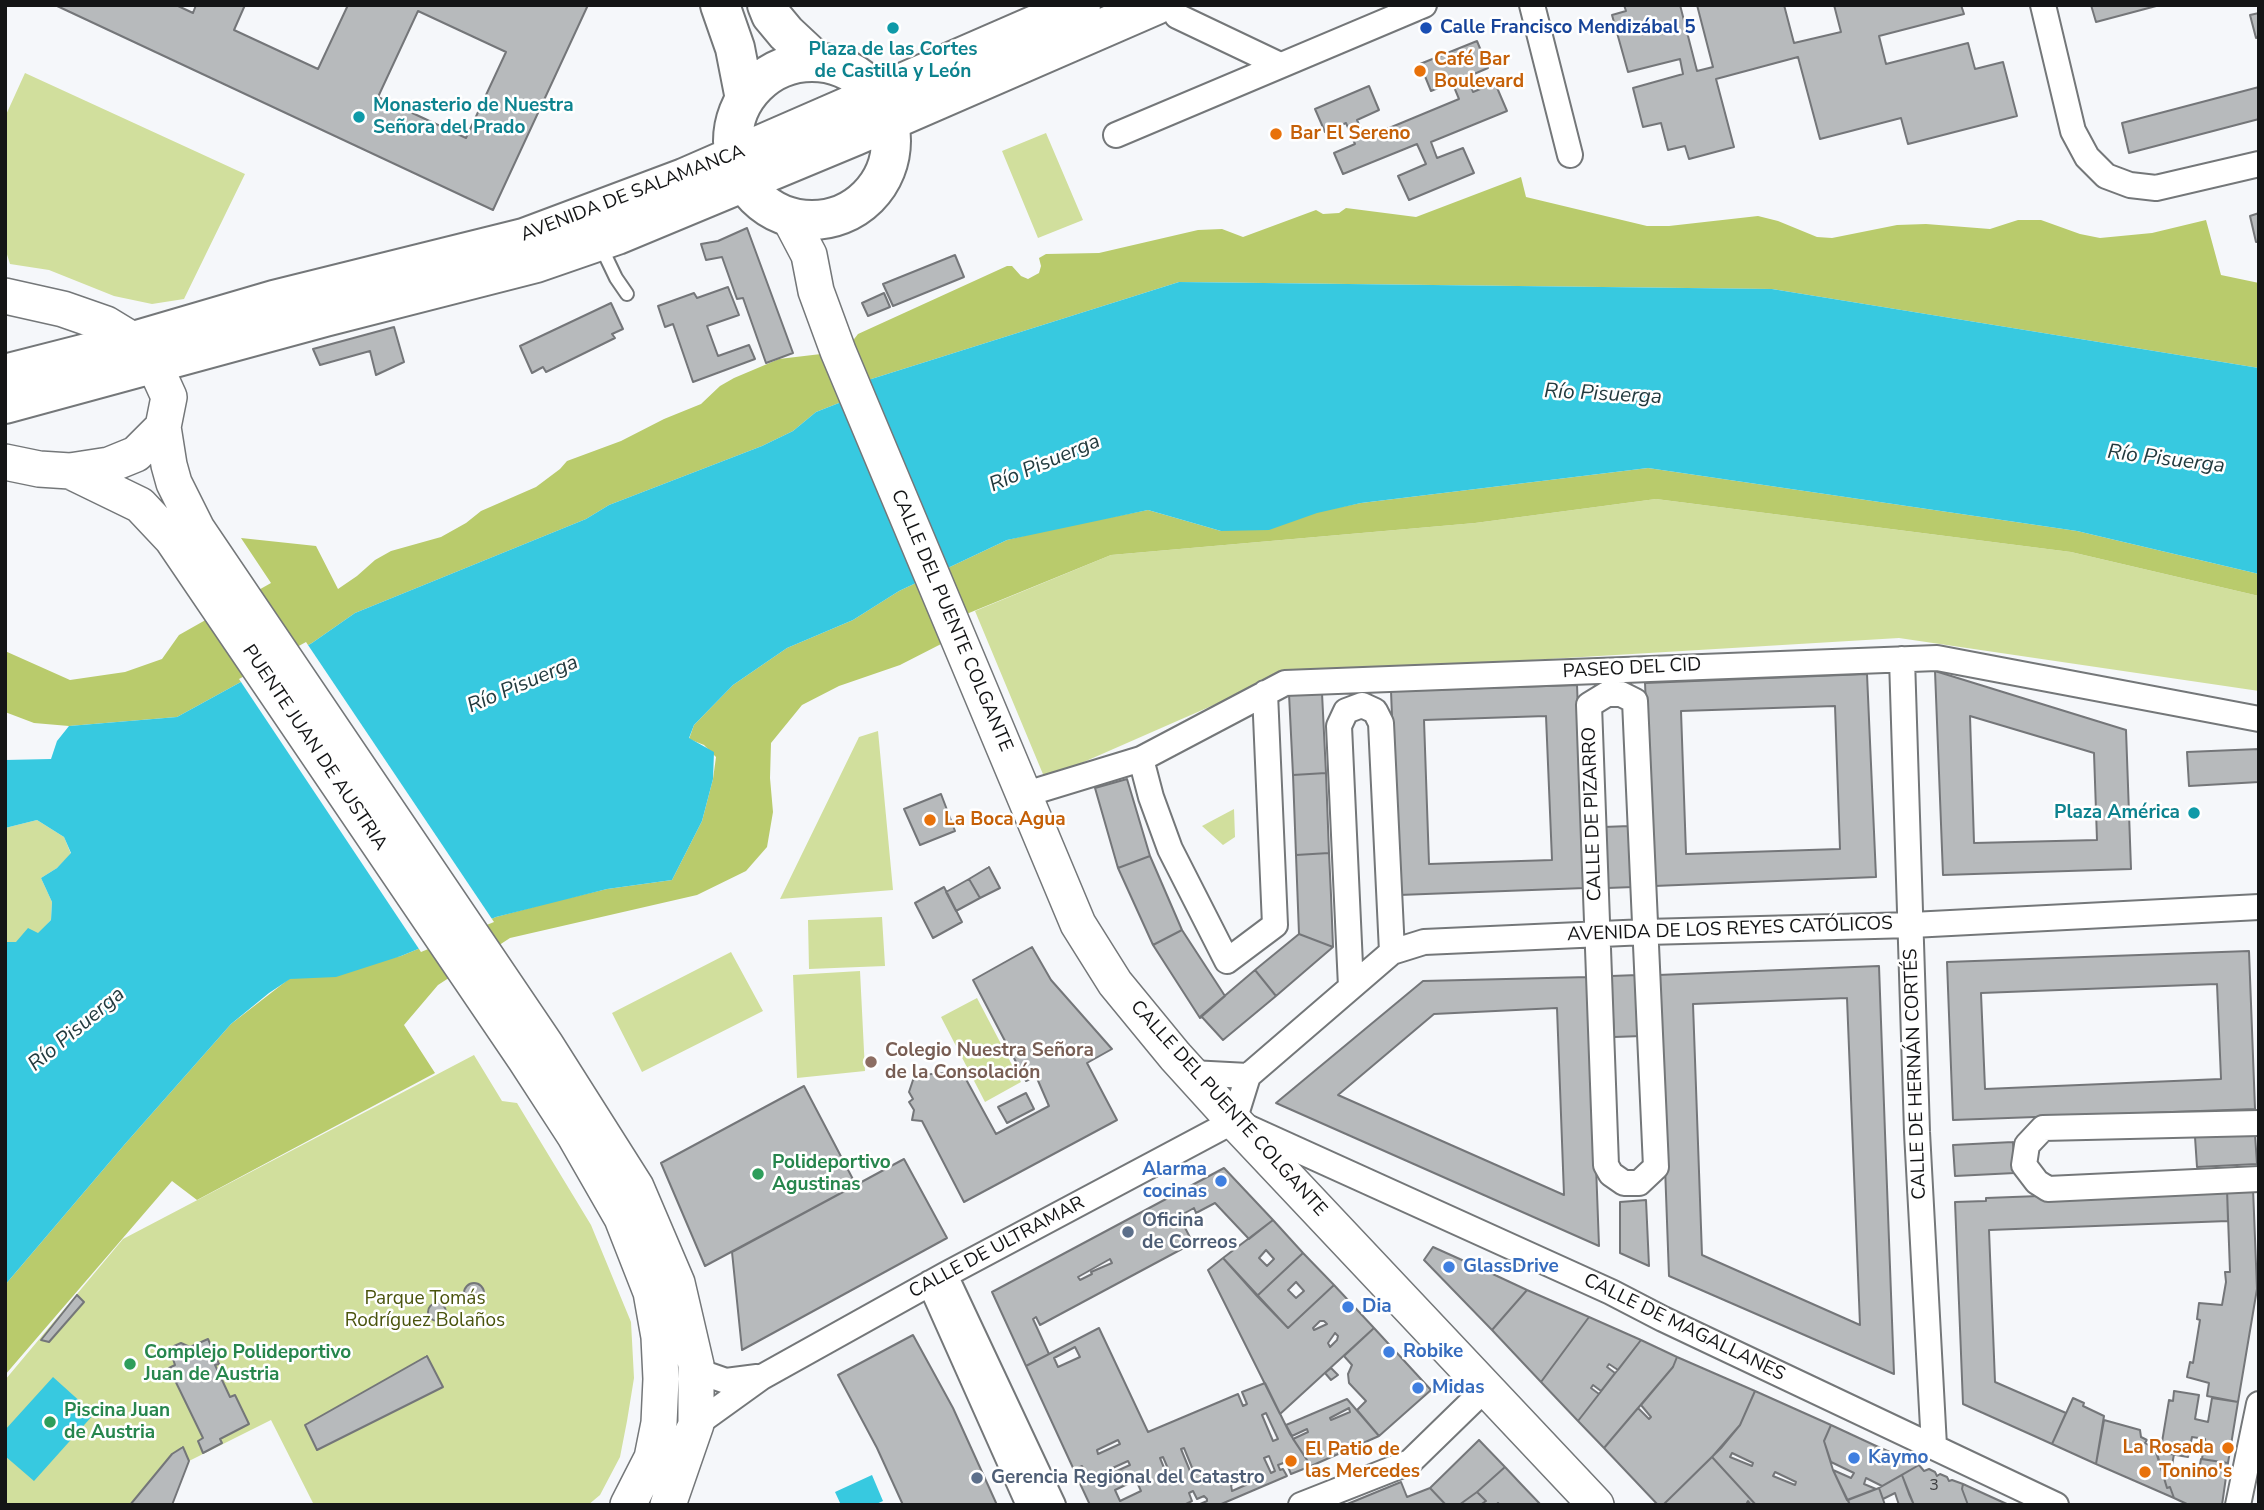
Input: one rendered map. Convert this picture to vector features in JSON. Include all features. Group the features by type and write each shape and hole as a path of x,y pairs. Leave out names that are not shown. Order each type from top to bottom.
{"highway":[{"path":"720,5 735,48 745,99"},
{"path":"767,5 771,15 786,33 830,65 863,81 882,108 891,143 888,163 880,182 867,199 850,211 831,219 810,221 789,218 772,210 757,198 740,170 733,137 737,117 745,99 758,84 773,72 791,65 830,65 909,62 962,42 980,50"},
{"name":"AVENIDA DE SALAMANCA","path":"882,108 980,50 1081,5"},
{"name":"AVENIDA DE SALAMANCA","path":"5,374 144,352 376,304 536,263 606,249 740,170 882,108 1163,9"},
{"name":"AVENIDA DE SALAMANCA","path":"5,404 144,352 247,307 524,238 658,190 740,170"}],"main road":[{"name":"CALLE DEL PUENTE COLGANTE","path":"789,218 809,255 816,291 838,351 1078,924 1115,983 1191,1073 1234,1121 1302,1171 1486,1388 1596,1505"},
{"path":"5,296 63,309 106,324 144,352"},
{"name":"PUENTE JUAN DE AUSTRIA","path":"144,352 169,397 163,427 169,465 174,483 197,529 197,552"},
{"path":"5,463 70,471 109,465 136,454 163,427"},
{"name":"PUENTE JUAN DE AUSTRIA","path":"70,471 140,505 172,539 197,552 536,1052"},
{"path":"536,1052 636,1187 677,1283 696,1365 696,1424 668,1505"},
{"path":"536,1052 575,1136 622,1218 651,1292 659,1337 659,1423 652,1458 628,1505"}],"street":[{"path":"1116,135 1424,5"},
{"path":"1532,5 1570,155"},
{"path":"2043,5 2073,131 2087,157 2106,176 2130,185 2156,188 2259,164"},
{"path":"1163,9 1280,65"},
{"name":"PASEO DEL CID","path":"1023,795 1141,759 1285,682 1937,658 2259,719"},
{"name":"CALLE DE HERNÁN CORTÉS","path":"1902,659 1917,1144 1934,1446"},
{"path":"1141,759 1151,797 1170,849 1227,961 1275,925 1265,693"},
{"name":"CALLE DE PIZARRO","path":"1615,693 1634,701 1647,932 1656,1167 1639,1183 1624,1183 1611,1174 1606,1164 1589,705 1607,694 1615,693"},
{"path":"1351,987 1339,726 1346,711 1362,705 1375,711 1381,723 1392,952"},
{"name":"AVENIDA DE LOS REYES CATÓLICOS","path":"1248,1076 1392,952 1424,942 1647,932 1912,925 2259,907"},
{"path":"1191,1073 1248,1076 1234,1121"},
{"name":"CALLE DE ULTRAMAR","path":"652,1458 761,1377 937,1279 1234,1121"},
{"path":"2259,1123 2043,1128 2027,1145 2024,1165 2037,1182 2048,1189 2259,1179"},
{"name":"CALLE DE MAGALLANES","path":"1302,1171 1611,1292 1662,1319 2056,1505"},
{"path":"937,1279 1029,1505"},
{"path":"937,1279 1053,1505"},
{"name":"CALLE DE ULTRAMAR","path":"696,1365 706,1374 726,1381 761,1377"},
{"path":"1301,1505 1410,1462 1486,1388"},
{"path":"2238,1505 2259,1404"}],"lane":[{"path":"606,249 616,278 627,294"},
{"name":"AVENIDA DE SALAMANCA","path":"376,304 443,301 572,265"}],"green space":[{"path":"25,73 245,174 184,299 152,304 114,296 49,270 10,264 5,248 5,117"},
{"path":"1046,133 1083,220 1038,238 1002,151"},
{"path":"1521,177 1526,197 1647,226 1758,216 1817,237 1832,238 1897,225 1926,224 1990,229 2018,220 2041,220 2100,238 2152,233 2206,220 2221,275 2259,283 2259,368 1772,289 1179,282 865,381 839,403 816,412 793,431 762,446 609,505 586,519 355,613 312,643 177,717 69,726 34,723 5,712 5,651 70,680 125,672 162,659 179,635 271,583 241,538 316,546 338,589 391,551 441,537 481,511 536,487 567,461 621,441 701,404 720,386 734,378 779,359 821,354 851,343 858,334 1007,266 1012,266 1028,279 1039,273 1039,258 1046,254 1099,253 1198,230 1222,229 1243,237 1316,210 1323,214 1339,213 1346,208 1416,217"},
{"path":"1648,468 2077,531 2259,574 2259,596 2071,552 1656,499 1475,523 1111,555 964,615 945,642 900,665 839,686 802,705 771,743 773,812 767,847 746,871 697,895 510,938 438,985 404,1025 435,1073 197,1200 172,1181 5,1375 5,1285 231,1024 289,979 401,956 496,917 552,902 607,889 672,880 702,821 713,779 716,757 704,745 689,739 694,725 733,685 787,648 853,620 899,591 1007,540 1056,528 1148,510 1221,531 1361,503"},
{"path":"1656,499 2071,552 2259,596 2259,691 1899,638 1282,675 1045,779 975,611 1111,555 1475,523"},
{"path":"878,731 893,890 780,899 859,737"},
{"path":"1234,809 1235,837 1223,845 1202,826"},
{"path":"37,820 64,837 71,854 57,868 41,878 52,902 51,920 38,934 16,943 5,942 5,828"},
{"path":"882,917 885,966 809,969 808,920"},
{"path":"731,952 763,1011 642,1072 612,1013"},
{"path":"860,971 865,1071 797,1078 793,975"},
{"path":"977,998 1021,1082 985,1102 941,1017"},
{"name":"Parque Tomás Rodríguez Bolaños","path":"474,1055 502,1101 517,1103 591,1225 631,1322 634,1378 627,1421 620,1457 600,1495 588,1505 314,1505 271,1420 189,1461 172,1505 5,1505 5,1380 123,1239"}],"water":[{"name":"Río Pisuerga","path":"1179,282 1772,289 2259,368 2259,574 2077,531 1648,468 1361,503 1317,513 1269,530 1221,531 1148,510 1007,540 899,591 853,620 787,648 733,685 694,725 689,738 714,752 713,779 702,821 672,880 607,889 496,917 401,956 336,977 290,979 269,993 231,1024 5,1285 5,942 16,942 28,928 38,933 51,920 52,902 41,878 57,868 71,853 64,837 37,820 5,828 5,760 51,759 57,741 69,726 177,717 312,643 355,613 586,519 609,505 762,446 793,431 816,412 839,403 865,381"},
{"name":"Piscina Juan de Austria","path":"53,1377 94,1414 34,1481 5,1456 5,1430"},
{"path":"872,1475 883,1501 874,1505 841,1505 835,1492"}],"pier":[{"path":"306,642 494,922 421,952 239,679"}],"building":[{"name":"Monasterio de Nuestra Señora del Prado","path":"55,5 176,5 193,13 196,5 245,5 234,30 318,69 348,5 588,5 493,210","holes":["418,11 506,52 466,138 378,97"]},
{"path":"1624,5 1680,5 1697,71 1713,67 1697,5 1784,5 1794,43 1841,32 1834,5 1961,5 1964,14 1879,36 1886,64 1968,43 1975,69 2003,62 2017,116 1908,144 1901,118 1820,139 1798,57 1716,79 1734,147 1689,159 1685,146 1668,150 1661,123 1643,127 1633,88 1683,74 1680,59 1628,72 1612,15 1626,11"},
{"path":"2091,5 2160,5 2096,22"},
{"path":"2259,13 2259,37 2256,38 2250,15"},
{"path":"1477,41 1488,68 1467,77 1473,92 1495,83 1507,111 1431,142 1437,158 1463,148 1474,173 1409,200 1398,176 1426,164 1417,144 1343,174 1334,153 1355,144 1346,123 1325,132 1315,109 1369,86 1379,110 1357,120 1365,138 1459,99 1452,82 1431,91 1420,64"},
{"path":"2259,87 2259,119 2129,153 2122,123"},
{"path":"2259,213 2259,242 2256,242 2250,216"},
{"path":"747,228 793,353 766,363 743,298 737,299 722,257 706,260 701,244 718,241"},
{"path":"955,255 964,277 893,306 883,284"},
{"path":"728,287 739,315 707,326 718,356 749,345 755,359 693,382 673,324 665,327 658,306 694,293 697,298"},
{"path":"884,293 890,307 868,316 862,303"},
{"path":"611,303 623,329 612,334 615,338 546,372 543,367 532,373 520,346"},
{"path":"394,327 404,362 376,375 370,351 320,365 313,349"},
{"path":"1935,671 2126,730 2131,869 1943,875","holes":["1970,716 2094,753 2097,840 1974,843"]},
{"path":"1867,674 1876,877 1654,886 1645,683","holes":["1835,706 1840,849 1686,854 1681,711"]},
{"path":"1577,685 1585,888 1399,895 1391,691","holes":["1546,716 1552,860 1429,864 1424,720"]},
{"path":"1322,693 1326,773 1293,775 1289,694"},
{"path":"2259,749 2259,782 2189,786 2187,752"},
{"path":"1326,773 1329,853 1296,855 1293,775"},
{"path":"1127,779 1150,856 1118,868 1095,788"},
{"name":"La Boca Agua","path":"941,794 955,831 920,845 904,809"},
{"path":"1630,826 1634,887 1607,888 1603,827"},
{"path":"1329,853 1333,947 1299,934 1296,855"},
{"path":"1150,856 1182,930 1153,945 1118,868"},
{"path":"989,867 1000,888 980,898 969,879"},
{"path":"969,879 980,898 956,911 946,892"},
{"path":"944,887 962,922 933,938 915,903"},
{"path":"1182,930 1225,996 1200,1018 1153,945"},
{"path":"1299,934 1333,947 1276,996 1255,970"},
{"path":"1032,947 1051,980 1112,1049 1087,1063 1117,1120 964,1202 922,1121 912,1120 914,1110 909,1102 913,1099 909,1092 918,1075 962,1072 996,1134 1049,1106 1036,1076 1026,1081 973,980"},
{"path":"2249,951 2255,1109 1953,1120 1947,962","holes":["2217,984 2221,1079 1985,1089 1981,993"]},
{"path":"1879,966 1894,1374 1669,1276 1658,975","holes":["1847,998 1860,1325 1702,1255 1693,1004"]},
{"path":"1255,970 1276,996 1223,1040 1201,1016"},
{"path":"1638,975 1642,1036 1614,1037 1611,976"},
{"path":"1589,977 1599,1246 1276,1103 1423,981","holes":["1557,1008 1564,1195 1338,1095 1434,1014"]},
{"name":"Polideportivo Agustinas","path":"804,1086 856,1185 705,1266 661,1163"},
{"path":"1026,1093 1034,1109 1007,1123 998,1107"},
{"path":"2255,1134 2257,1164 2197,1167 2195,1137"},
{"path":"2013,1142 2015,1173 1955,1176 1953,1145"},
{"path":"904,1159 947,1238 742,1350 732,1252"},
{"path":"1224,1168 1273,1220 1249,1239 1215,1203 1196,1213 1194,1208 1185,1213 1188,1218 1176,1224 1177,1227 1183,1224 1193,1243 1040,1325 1036,1317 1033,1319 1049,1354 1026,1366 992,1292","holes":["1110,1259 1112,1263 1080,1280 1078,1277"]},
{"path":"2253,1188 2257,1289 2238,1402 2207,1396 2209,1383 2187,1377 2190,1362 2193,1363 2200,1320 2197,1319 2199,1303 2222,1305 2225,1272 2230,1272 2227,1189"},
{"path":"2227,1189 2228,1221 1989,1230 1995,1382 2066,1413 2052,1444 1963,1404 1955,1202 1986,1201 1986,1198"},
{"path":"1646,1200 1649,1266 1620,1253 1620,1202"},
{"path":"1273,1220 1303,1253 1257,1296 1223,1258","holes":["1266,1250 1274,1259 1267,1266 1259,1258"]},
{"path":"1433,1247 1527,1290 1492,1330 1424,1260"},
{"path":"1303,1253 1334,1285 1288,1328 1257,1296","holes":["1296,1282 1304,1291 1296,1298 1288,1290"]},
{"path":"1223,1258 1288,1328 1334,1285 1374,1328 1280,1414 1208,1270","holes":["1320,1321 1327,1324 1314,1330 1313,1328","1335,1333 1337,1340 1330,1347 1328,1343"]},
{"path":"474,1283 481,1286 484,1293 481,1300 474,1303 467,1300 464,1293 467,1286"},
{"path":"1527,1290 1589,1317 1541,1382 1492,1330"},
{"path":"77,1295 84,1302 49,1342 41,1340"},
{"path":"437,1303 445,1308 446,1312 441,1320 437,1321 429,1316 428,1312 433,1304"},
{"path":"1589,1317 1641,1340 1618,1370 1609,1364 1607,1367 1615,1373 1601,1391 1593,1385 1591,1388 1599,1394 1578,1421 1541,1382"},
{"path":"1099,1328 1148,1432 1238,1394 1243,1406 1247,1404 1242,1392 1265,1383 1290,1434 1311,1466 1291,1474 1286,1462 1278,1465 1287,1476 1219,1505 1198,1505 1207,1499 1204,1496 1197,1499 1193,1491 1189,1493 1192,1501 1184,1505 1090,1505 1076,1475 1084,1471 1082,1466 1074,1470 1026,1366","holes":["1075,1347 1080,1357 1058,1367 1054,1358","1266,1413 1278,1439 1273,1441 1262,1415","1118,1440 1120,1444 1098,1454 1097,1450","1184,1448 1193,1470 1190,1471 1181,1449","1269,1456 1275,1471 1271,1473 1264,1458","1163,1457 1172,1478 1169,1480 1160,1458","1128,1461 1130,1465 1108,1475 1106,1471","1253,1476 1257,1480 1232,1491 1231,1485","1136,1480 1141,1491 1120,1501 1115,1490"]},
{"path":"1374,1328 1431,1390 1379,1436 1357,1410 1366,1401 1349,1383 1348,1374 1352,1365 1344,1356"},
{"path":"913,1335 953,1408 997,1505 903,1505 877,1448 838,1375"},
{"path":"208,1339 219,1364 215,1365 230,1397 235,1395 249,1424 220,1439 222,1443 203,1453 198,1441 203,1438 169,1368 175,1365 171,1353 174,1346 181,1343 190,1347"},
{"path":"1641,1340 1677,1357 1673,1367 1604,1448 1578,1421"},
{"path":"427,1356 443,1387 317,1450 305,1425"},
{"path":"1677,1357 1755,1391 1740,1425 1721,1448 1663,1505 1658,1505 1604,1448 1638,1408 1649,1419 1651,1417 1641,1405 1673,1367"},
{"path":"1331,1368 1338,1375 1331,1380 1325,1373"},
{"path":"1755,1391 1831,1425 1824,1441 1833,1470 1850,1505 1756,1505 1712,1457 1740,1425","holes":["1732,1453 1753,1463 1752,1466 1730,1457","1775,1472 1796,1482 1795,1485 1773,1476"]},
{"path":"2174,1391 2199,1395 2195,1419 2208,1422 2212,1398 2238,1402 2228,1463 2202,1459 2205,1439 2192,1437 2188,1457 2164,1453 2165,1442 2162,1442 2169,1400 2173,1401"},
{"path":"2073,1398 2104,1416 2096,1464 2052,1444"},
{"path":"1347,1399 1379,1436 1311,1466 1293,1439 1308,1432 1307,1429 1292,1436 1286,1425","holes":["1349,1408 1350,1412 1331,1420 1330,1418"]},
{"path":"2104,1420 2140,1430 2141,1437 2147,1440 2145,1443 2152,1447 2152,1450 2156,1450 2167,1488 2170,1487 2174,1498 2096,1464"},
{"path":"1831,1425 1919,1465 1882,1486 1866,1478 1864,1484 1876,1489 1847,1500 1833,1470 1851,1478 1854,1473 1831,1462 1824,1441"},
{"path":"1479,1440 1505,1467 1459,1505 1446,1505 1430,1488"},
{"path":"183,1447 189,1461 172,1505 130,1505 172,1454"},
{"path":"2156,1452 2174,1454 2171,1471 2198,1475 2201,1459 2228,1463 2222,1505 2189,1505 2174,1498 2170,1487 2167,1488"},
{"path":"1712,1457 1756,1505 1751,1505 1748,1501 1746,1505 1663,1505"},
{"path":"1919,1465 1924,1471 1929,1469 1937,1476 1940,1474 1949,1481 1963,1484 1962,1489 1968,1505 1914,1505 1902,1475"},
{"path":"1505,1467 1541,1505 1480,1505 1486,1501 1477,1492"},
{"path":"1902,1475 1914,1505 1899,1505 1895,1493 1883,1499 1879,1488"},
{"path":"1401,1482 1407,1497 1430,1488 1446,1505 1345,1505"},
{"path":"1963,1484 2009,1505 1968,1505 1962,1489"},
{"path":"1879,1488 1885,1505 1850,1505 1848,1500"},
{"path":"1477,1492 1486,1501 1480,1505 1459,1505"}],"place":[{"name":"Plaza de las Cortes de Castilla y León","path":"893,28"},
{"name":"Calle Francisco Mendizábal 5","path":"1426,28"},
{"name":"Café Bar Boulevard","path":"1420,71"},
{"name":"Monasterio de Nuestra Señora del Prado","path":"359,117"},
{"name":"Bar El Sereno","path":"1276,134"},
{"name":"Plaza América","path":"2194,813"},
{"name":"La Boca Agua","path":"930,820"},
{"name":"Colegio Nuestra Señora de la Consolación","path":"871,1062"},
{"name":"Polideportivo Agustinas","path":"758,1174"},
{"name":"Alarma cocinas","path":"1221,1181"},
{"name":"Oficina de Correos","path":"1128,1232"},
{"name":"GlassDrive","path":"1449,1267"},
{"name":"Dia","path":"1348,1307"},
{"name":"Robike","path":"1389,1352"},
{"name":"Complejo Polideportivo Juan de Austria","path":"130,1364"},
{"name":"Midas","path":"1418,1388"},
{"name":"Piscina Juan de Austria","path":"50,1422"},
{"name":"La Rosada","path":"2228,1448"},
{"name":"Kaymo","path":"1854,1458"},
{"name":"El Patio de las Mercedes","path":"1291,1461"},
{"name":"Tonino's","path":"2145,1472"},
{"name":"Gerencia Regional del Catastro","path":"977,1478"}]}
